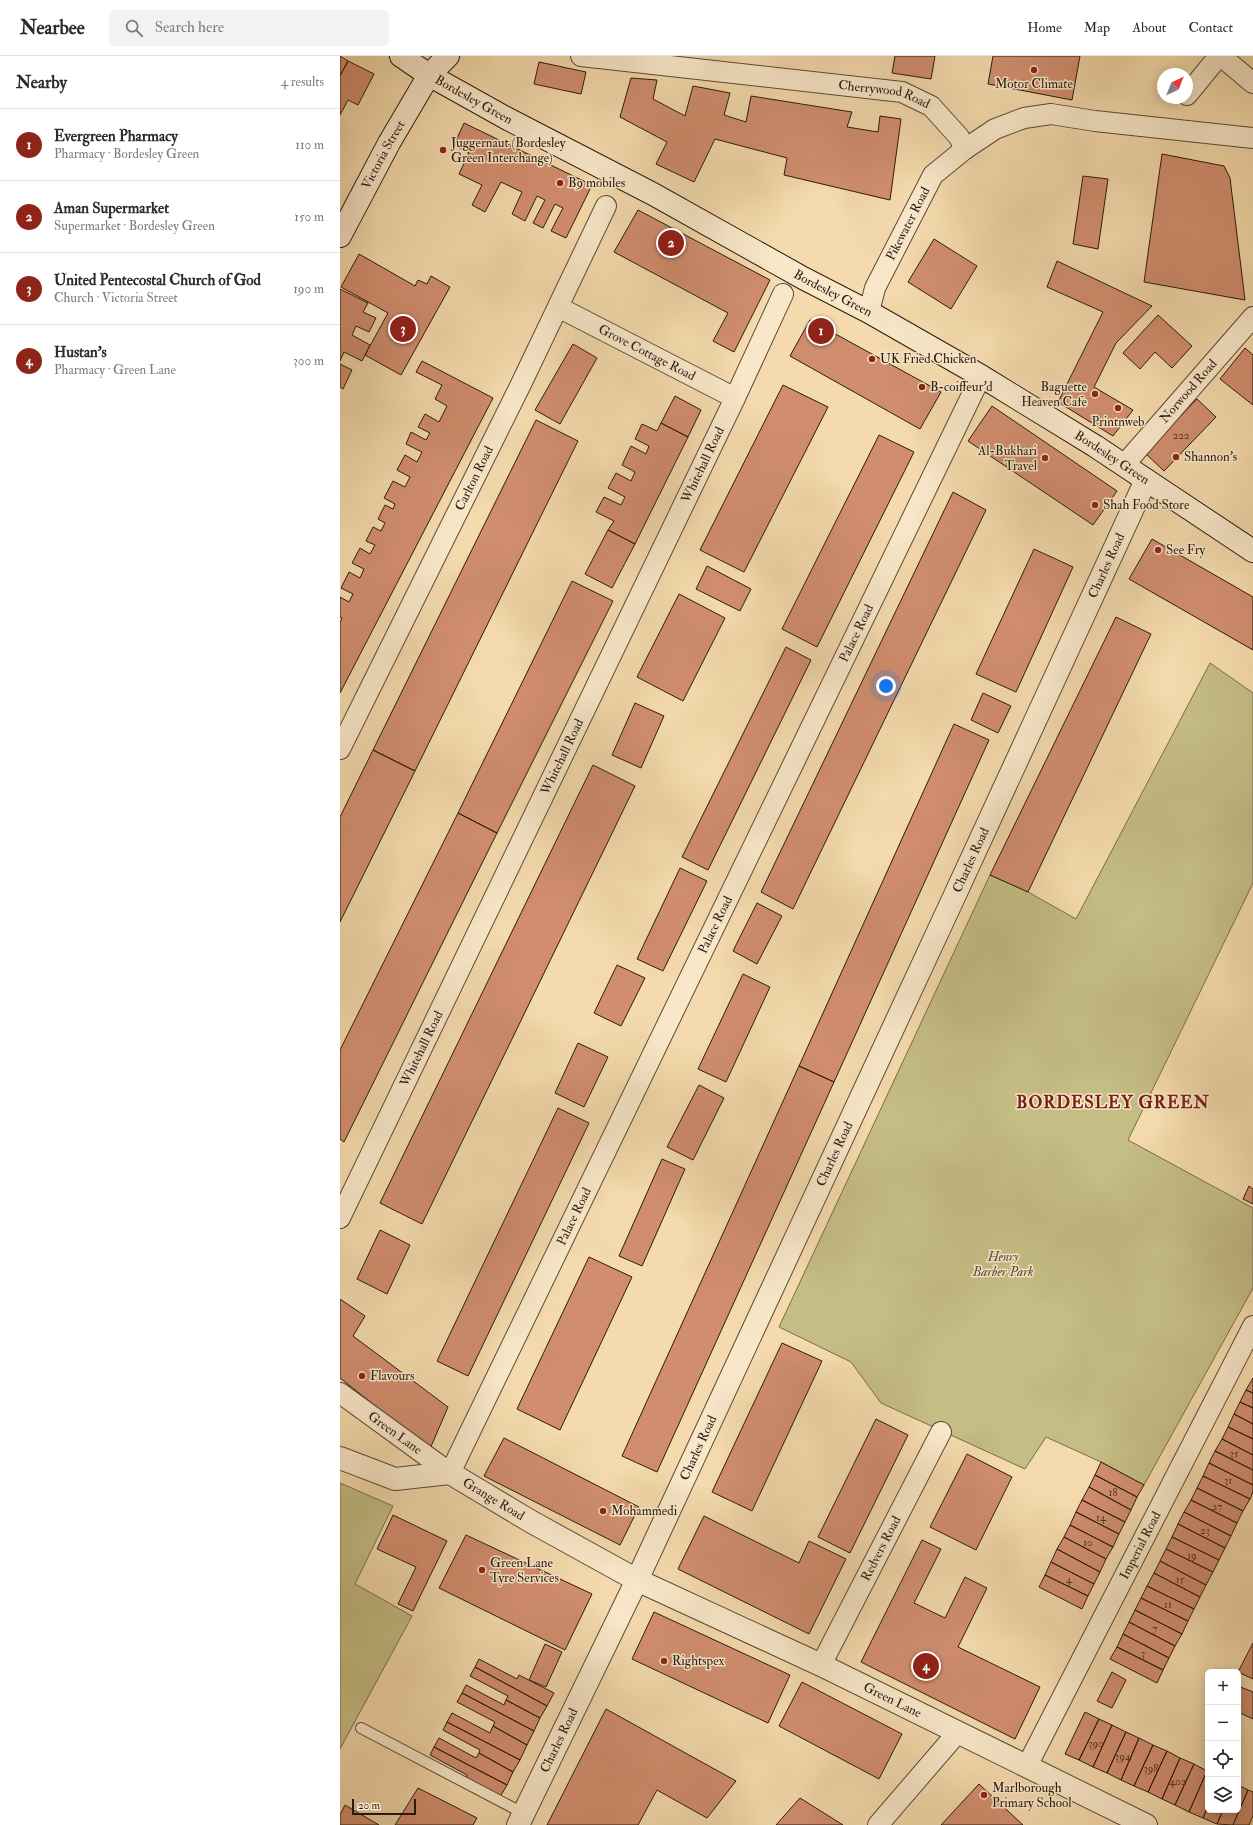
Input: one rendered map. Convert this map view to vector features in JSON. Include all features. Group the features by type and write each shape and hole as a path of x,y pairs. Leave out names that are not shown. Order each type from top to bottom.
{"street":[{"name":"Bordesley Green","path":"400,56 429,75 506,118 646,191 869,312 981,376 1124,464 1253,551"},
{"name":"Victoria Street","path":"340,236 389,143 429,75 448,56"},
{"name":"Cherrywood Road","path":"581,56 902,92 932,106 959,137 965,149"},
{"path":"1193,88 1220,56 1253,83"},
{"path":"965,149 995,129 1024,118 1050,114 1095,121 1253,138"},
{"name":"Pikewater Road","path":"869,312 875,288 933,175 965,149"},
{"name":"Carlton Road","path":"340,749 558,307 606,206"},
{"name":"Whitehall Road","path":"340,1218 735,398 783,294"},
{"name":"Grove Cottage Road","path":"558,307 735,398"},
{"name":"Norwood Road","path":"1124,464 1253,318"},
{"name":"Palace Road","path":"450,1473 981,376"},
{"name":"Charles Road","path":"520,1819 637,1580 954,898 1146,480"},
{"name":"Imperial Road","path":"1027,1766 1253,1326"},
{"name":"Green Lane","path":"340,1393 450,1473"},
{"name":"Redvers Road","path":"821,1665 941,1432"},
{"name":"Grange Road","path":"340,1458 394,1479 450,1473 530,1521 637,1580"},
{"name":"Green Lane","path":"637,1580 821,1665 1146,1825"},
{"path":"878,1825 958,1732"}],"lane":[{"path":"361,1728 520,1819"}],"green space":[{"name":"Henry Barber Park","path":"1210,663 1253,693 1253,883 1128,1140 1253,1208 1253,1288 1144,1485 1101,1462 1046,1437 1025,1469 881,1403 851,1362 779,1327 990,875 1028,892 1076,919"},
{"path":"340,1483 393,1506 355,1584 412,1616 340,1749"}],"building":[{"path":"340,56 348,61 340,76"},
{"path":"895,56 935,56 931,79 892,73"},
{"name":"Motor Climate","path":"993,56 1080,56 1072,100 988,84"},
{"path":"348,61 374,74 358,105 348,100 340,115 340,76"},
{"path":"539,62 586,72 581,94 534,84"},
{"path":"631,78 657,80 653,99 685,116 693,86 730,93 724,115 746,122 751,96 852,112 847,127 878,132 880,116 901,119 890,200 784,175 787,158 715,139 694,182 656,164 667,142 620,117"},
{"path":"464,123 592,185 566,238 551,231 563,208 555,204 543,228 533,223 545,200 537,196 525,221 512,214 522,192 501,182 485,212 472,205 482,185 459,174 469,153 454,145"},
{"path":"1162,154 1224,166 1230,178 1245,300 1144,282"},
{"path":"1083,176 1108,179 1098,249 1073,244"},
{"path":"638,210 770,280 734,352 713,341 728,313 614,252"},
{"path":"934,239 977,266 951,309 908,282"},
{"path":"359,254 415,286 418,280 427,284 431,276 450,287 401,375 365,355 388,313 341,287"},
{"path":"1057,261 1152,306 1116,343 1094,387 1133,410 1113,436 1058,402 1103,312 1047,287"},
{"path":"340,289 368,303 363,312 376,318 369,332 356,326 352,335 370,345 362,361 344,352 340,361"},
{"path":"1158,315 1192,346 1172,368 1155,352 1140,369 1123,353"},
{"path":"810,320 941,392 920,429 790,356"},
{"path":"573,344 597,358 560,424 535,410"},
{"path":"1245,348 1253,355 1253,405 1220,379"},
{"path":"422,361 493,398 340,693 340,623 342,618 340,617 340,597 349,602 353,594 341,588 349,572 360,578 364,569 352,563 360,548 370,554 375,545 366,541 373,527 381,531 385,523 378,519 385,505 393,509 395,504 384,498 393,481 405,487 410,477 397,470 405,455 417,462 422,452 406,444 411,432 426,440 430,433 418,427 425,414 439,422 447,406 435,399 442,385 416,372"},
{"path":"340,364 352,370 343,389 340,387"},
{"path":"783,385 828,407 744,572 700,550"},
{"path":"675,396 701,410 688,437 661,423"},
{"path":"1197,399 1216,417 1164,471 1145,453"},
{"path":"992,406 1117,491 1093,525 968,441"},
{"path":"536,420 578,441 415,771 373,750"},
{"path":"661,423 688,437 635,544 608,530 614,521 596,512 604,497 621,505 625,497 608,488 616,473 631,481 635,472 622,465 631,446 646,454 649,446 635,439 642,424 657,431"},
{"path":"879,435 914,452 817,647 782,629"},
{"path":"953,492 986,510 793,909 761,892"},
{"path":"608,530 635,544 612,588 585,574"},
{"path":"1152,539 1253,597 1253,650 1129,579"},
{"path":"1034,549 1073,567 1016,692 976,674"},
{"path":"707,566 751,589 740,611 696,589"},
{"path":"572,581 613,601 497,833 458,813"},
{"path":"679,594 725,618 683,701 637,677"},
{"path":"1116,617 1151,634 1028,892 990,875"},
{"path":"786,647 811,660 708,870 682,857"},
{"path":"983,693 1011,706 998,733 971,720"},
{"path":"635,703 664,716 641,768 612,755"},
{"path":"954,724 989,740 834,1082 799,1066"},
{"path":"373,750 415,771 340,922 340,817"},
{"path":"593,765 635,786 422,1224 380,1203"},
{"path":"458,813 497,833 344,1142 340,1139 340,1050"},
{"path":"680,868 707,881 663,971 637,959"},
{"path":"757,903 782,916 757,964 733,951"},
{"path":"617,965 645,978 621,1026 594,1013"},
{"path":"743,974 770,987 726,1082 698,1069"},
{"path":"578,1043 608,1057 584,1107 555,1093"},
{"path":"799,1066 834,1082 657,1472 622,1456"},
{"path":"699,1085 724,1098 693,1160 667,1147"},
{"path":"558,1108 589,1123 468,1376 437,1361"},
{"path":"662,1159 685,1169 642,1266 619,1256"},
{"path":"1249,1186 1253,1189 1253,1204 1243,1199"},
{"path":"380,1230 410,1245 387,1294 357,1279"},
{"path":"589,1257 632,1277 560,1430 517,1409"},
{"path":"340,1299 365,1316 353,1336 448,1407 430,1449 340,1378"},
{"path":"782,1343 822,1361 752,1511 712,1492"},
{"path":"1253,1378 1253,1393 1246,1390"},
{"path":"1246,1390 1253,1393 1253,1408 1240,1402"},
{"path":"1240,1402 1253,1408 1253,1424 1234,1414"},
{"path":"1234,1414 1253,1424 1253,1439 1228,1427"},
{"path":"876,1419 908,1435 850,1553 818,1537"},
{"path":"1228,1427 1253,1439 1253,1455 1222,1439"},
{"path":"504,1438 639,1507 620,1545 484,1476"},
{"path":"1222,1439 1253,1455 1253,1470 1215,1451"},
{"path":"1215,1451 1253,1470 1253,1485 1209,1463"},
{"path":"967,1454 1012,1477 976,1550 930,1527"},
{"path":"1101,1462 1144,1485 1137,1497 1095,1475"},
{"path":"1209,1463 1253,1485 1253,1492 1250,1499 1203,1476"},
{"path":"1095,1475 1137,1497 1131,1510 1089,1487"},
{"path":"1203,1476 1250,1499 1243,1511 1197,1488"},
{"path":"1089,1487 1131,1510 1125,1522 1082,1500"},
{"path":"1197,1488 1243,1511 1237,1523 1191,1500"},
{"path":"1082,1500 1125,1522 1119,1534 1076,1512"},
{"path":"1191,1500 1237,1523 1231,1536 1184,1512"},
{"path":"1076,1512 1119,1534 1113,1547 1070,1525"},
{"path":"1184,1512 1231,1536 1225,1548 1178,1524"},
{"path":"393,1515 447,1541 413,1611 398,1604 416,1567 377,1549"},
{"path":"704,1516 799,1563 809,1541 846,1559 809,1634 678,1569"},
{"path":"1178,1524 1225,1548 1219,1560 1172,1537"},
{"path":"1070,1525 1113,1547 1106,1559 1064,1537"},
{"path":"466,1535 592,1594 565,1650 439,1588"},
{"path":"1064,1537 1106,1559 1100,1572 1057,1549"},
{"path":"1172,1537 1219,1560 1213,1572 1166,1549"},
{"path":"922,1540 941,1549 914,1603 945,1618 965,1577 987,1588 958,1647 1040,1687 1015,1739 861,1662"},
{"path":"1057,1549 1100,1572 1094,1584 1051,1562"},
{"path":"1166,1549 1213,1572 1206,1585 1160,1561"},
{"path":"1160,1561 1206,1585 1200,1597 1154,1573"},
{"path":"1051,1562 1094,1584 1088,1596 1045,1575"},
{"path":"1154,1573 1200,1597 1194,1609 1147,1586"},
{"path":"1045,1575 1088,1596 1082,1609 1039,1587"},
{"path":"1147,1586 1194,1609 1188,1621 1141,1598"},
{"path":"1141,1598 1188,1621 1182,1634 1135,1610"},
{"path":"1135,1610 1182,1634 1175,1646 1129,1622"},
{"path":"654,1612 790,1675 768,1723 632,1659"},
{"path":"1129,1622 1175,1646 1169,1658 1123,1634"},
{"path":"1123,1634 1169,1658 1163,1670 1117,1647"},
{"path":"1253,1643 1253,1679 1241,1673 1241,1669 1240,1669"},
{"path":"545,1644 562,1652 546,1687 529,1680"},
{"path":"1117,1647 1163,1670 1157,1683 1110,1659"},
{"path":"479,1659 517,1679 519,1675 554,1693 547,1706 475,1667"},
{"path":"475,1667 547,1706 540,1718 506,1700 508,1696 470,1676"},
{"path":"1112,1672 1126,1680 1112,1708 1097,1701"},
{"path":"802,1682 902,1734 879,1779 779,1726"},
{"path":"466,1685 504,1705 506,1700 540,1718 534,1731 462,1693"},
{"path":"1241,1687 1253,1692 1253,1719 1241,1713"},
{"path":"462,1693 534,1731 527,1745 493,1726 495,1722 457,1702"},
{"path":"606,1709 736,1781 707,1818 657,1790 638,1825 547,1825"},
{"path":"1085,1712 1099,1719 1079,1760 1065,1754"},
{"path":"452,1713 490,1733 493,1726 527,1745 520,1760 447,1722"},
{"path":"1099,1719 1112,1725 1093,1767 1079,1760"},
{"path":"447,1722 520,1760 513,1772 479,1753 480,1750 443,1730"},
{"path":"1112,1725 1126,1732 1107,1773 1093,1767"},
{"path":"1126,1732 1139,1738 1121,1780 1107,1773"},
{"path":"439,1738 476,1758 479,1753 513,1772 507,1785 434,1747"},
{"path":"1139,1738 1153,1745 1134,1786 1121,1780"},
{"path":"1153,1745 1167,1751 1148,1792 1134,1786"},
{"path":"434,1747 507,1785 500,1797 466,1779 467,1775 430,1755"},
{"path":"1167,1751 1180,1758 1162,1799 1148,1792"},
{"path":"1180,1758 1194,1764 1175,1805 1162,1799"},
{"path":"1194,1764 1205,1770 1205,1776 1189,1812 1175,1805"},
{"path":"1205,1776 1205,1813 1203,1818 1189,1812"},
{"path":"979,1784 1023,1825 941,1825"},
{"path":"1241,1786 1248,1790 1241,1806"},
{"path":"418,1788 477,1818 473,1825 395,1825"},
{"path":"1248,1790 1253,1792 1253,1816 1249,1825 1233,1825 1238,1813 1241,1813 1241,1806"},
{"path":"800,1798 843,1825 776,1825"},
{"path":"345,1805 379,1825 340,1825 340,1815"},
{"path":"1205,1813 1222,1813 1217,1824 1203,1818"},
{"path":"1222,1813 1238,1813 1233,1825 1217,1824"}],"place":[{"name":"Motor Climate","path":"1034,70"},
{"name":"Juggernaut (Bordesley Green Interchange)","path":"443,150"},
{"name":"B9 mobiles","path":"560,183"},
{"name":"Aman Supermarket","path":"671,243"},
{"name":"United Pentecostal Church of God","path":"403,329"},
{"name":"Evergreen Pharmacy","path":"821,331"},
{"name":"UK Fried Chicken","path":"872,359"},
{"name":"B-coiffeur'd","path":"922,387"},
{"name":"Baguette Heaven Cafe","path":"1095,394"},
{"name":"Printnweb","path":"1118,408"},
{"name":"Shannon's","path":"1176,457"},
{"name":"Al-Bukhari Travel","path":"1045,458"},
{"name":"Shah Food Store","path":"1095,505"},
{"name":"See Fry","path":"1158,550"},
{"name":"Flavours","path":"362,1376"},
{"name":"Mohammedi","path":"603,1511"},
{"name":"Green Lane Tyre Services","path":"482,1570"},
{"name":"Rightspex","path":"664,1661"},
{"name":"Hustan's","path":"926,1666"},
{"name":"Marlborough Primary School","path":"984,1795"}],"district":[{"name":"BORDESLEY GREEN","path":"1113,1102"}]}
